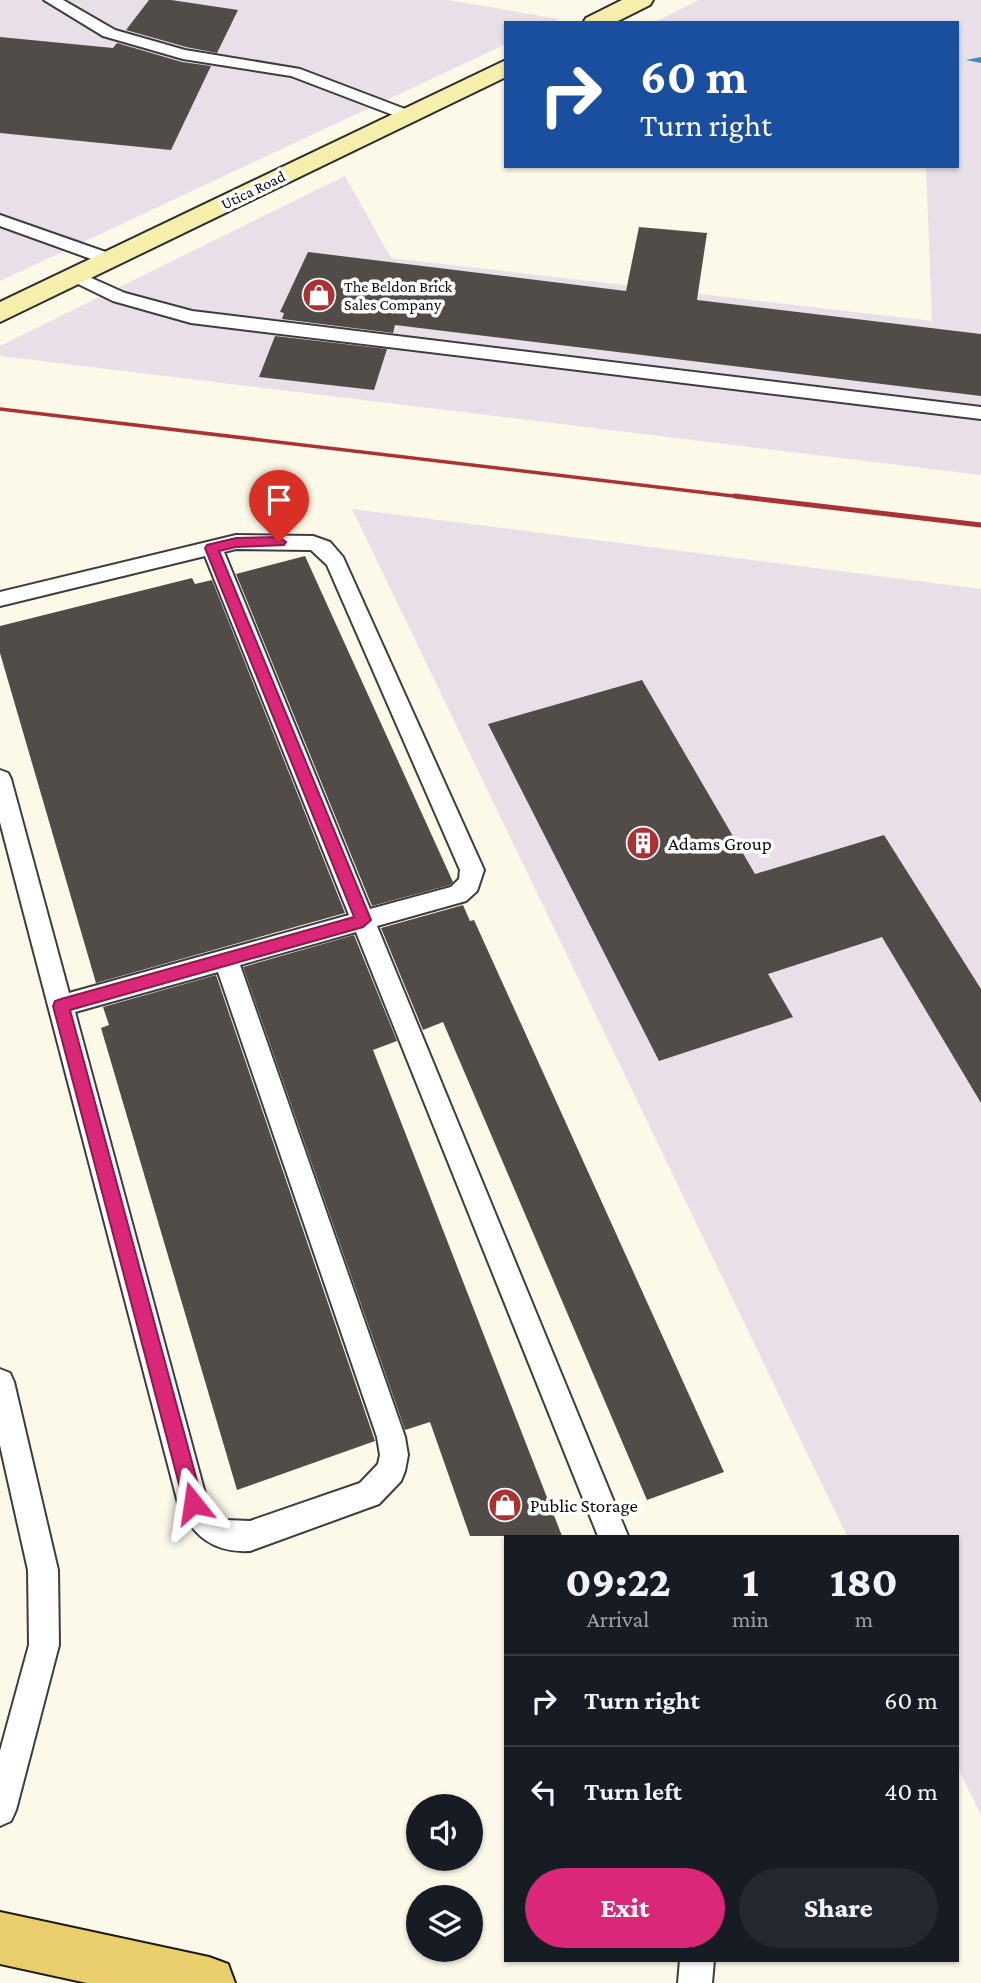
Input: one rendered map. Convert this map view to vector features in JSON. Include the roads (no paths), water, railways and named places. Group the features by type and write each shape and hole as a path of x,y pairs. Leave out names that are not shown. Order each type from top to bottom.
{"main road":[{"path":"599,21 640,0"},
{"name":"Utica Road","path":"0,313 504,68"},
{"path":"0,1938 209,1983"}],"lane":[{"path":"52,0 109,33 183,54 294,72 407,115"},
{"path":"0,220 111,260"},
{"path":"78,277 119,297 191,317 981,413"},
{"path":"0,599 236,542 301,541 323,547 336,562 469,860 472,880 467,888 458,894 61,1006"},
{"path":"212,548 613,1535"},
{"path":"0,779 193,1503 202,1520 216,1532 231,1538 250,1536 369,1494 391,1471 394,1455 386,1424 226,959"},
{"path":"0,1382 43,1570 44,1645 0,1810"},
{"path":"695,1983 697,1962"}],"waterway":[{"path":"972,60 981,60"}],"railway":[{"path":"0,409 750,498"},
{"path":"735,496 981,525"}],"place":[{"name":"The Beldon Brick Sales Company","path":"319,295"},
{"name":"Adams Group","path":"643,843"},
{"name":"Public Storage","path":"505,1505"}]}
